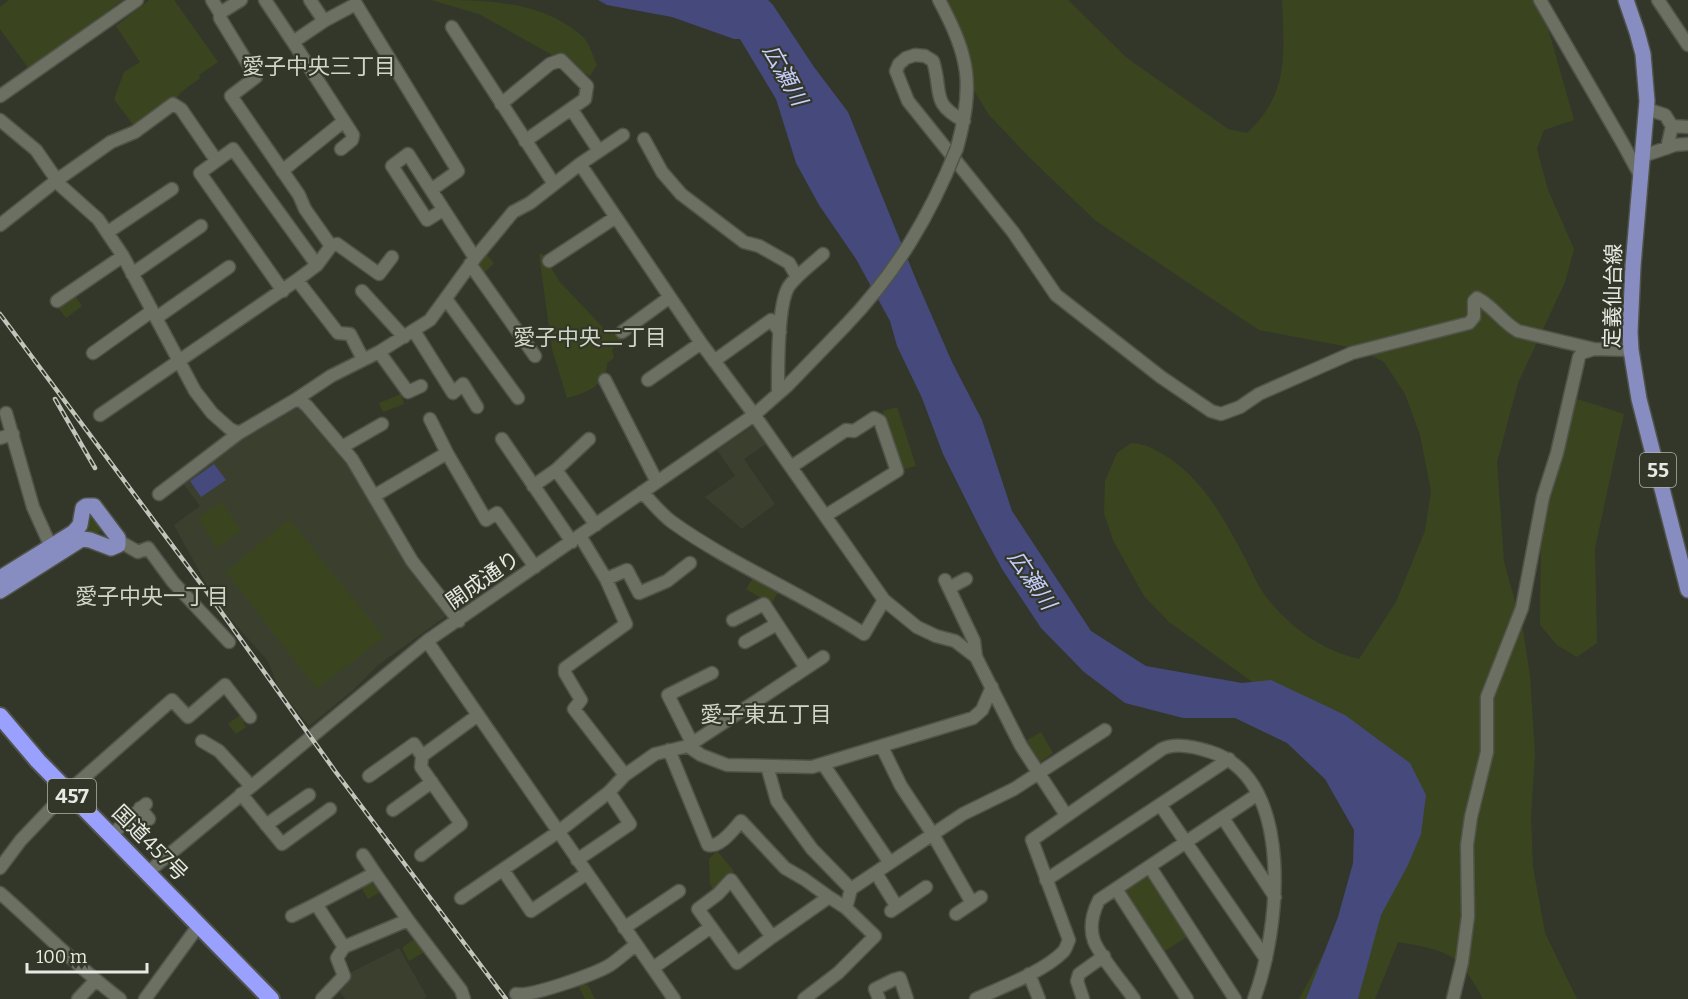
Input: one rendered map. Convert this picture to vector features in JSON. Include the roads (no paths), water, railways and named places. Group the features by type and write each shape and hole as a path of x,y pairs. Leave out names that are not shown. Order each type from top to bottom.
{"highway":[{"name":"国道457号","path":"0,716 68,792 272,999"}],"main road":[{"name":"定義仙台線","path":"1626,0 1643,54 1647,109 1633,266 1631,350 1640,399 1688,590"},
{"path":"0,578 78,529 83,508 90,505 98,509 117,535 119,541 116,547 111,548 82,539 0,591"}],"street":[{"path":"0,96 137,0"},
{"path":"212,0 220,13 220,18 256,77 231,96 331,246"},
{"path":"220,13 241,0"},
{"path":"265,0 353,135 352,141 341,149"},
{"path":"310,0 324,21"},
{"name":"開成通り","path":"148,872 427,641 754,415 778,394 872,297 905,251 932,206 957,148 964,121 968,93 965,62 956,30 939,0"},
{"path":"1540,0 1641,177"},
{"path":"1658,0 1688,45"},
{"path":"293,42 324,21 359,2 458,171 410,193"},
{"path":"452,27 554,184"},
{"path":"964,121 948,112 940,102 933,61 925,56 915,55 899,64 896,71 908,101 1013,232 1056,295 1161,376 1211,411 1221,414 1240,407 1259,394 1352,353 1469,323 1474,317 1474,301 1478,298 1518,331 1594,349 1631,350"},
{"path":"501,104 550,64 561,60 587,86 585,99 525,141"},
{"path":"0,225 57,180 111,142 135,132 173,104 181,109 216,160"},
{"path":"1647,109 1665,115 1672,126 1667,148"},
{"path":"572,110 599,151"},
{"path":"0,120 36,150 61,186 90,210 108,232 195,391 212,413 230,429 239,433"},
{"path":"282,171 344,121"},
{"path":"1672,126 1688,127"},
{"path":"159,494 239,433 331,376 379,352 429,320 472,261 513,212 623,135"},
{"path":"644,139 662,172 681,194 744,242 759,246 789,263 797,277"},
{"path":"1643,156 1688,144"},
{"path":"282,291 200,172 216,160 233,149 316,266"},
{"path":"443,210 427,220 392,166 408,154 443,210 472,261 535,356"},
{"path":"580,164 701,343 884,600 917,627 936,636 955,641 976,657"},
{"path":"108,232 172,189"},
{"path":"549,261 616,217"},
{"path":"132,274 201,226"},
{"path":"100,415 282,291 316,266 331,246 337,244 379,274 393,257"},
{"path":"778,394 780,332 788,288 823,254"},
{"path":"57,302 123,256"},
{"path":"93,354 229,267"},
{"path":"297,280 338,333 350,334 363,359"},
{"path":"362,291 409,334 453,393 463,384 477,407"},
{"path":"622,332 670,297"},
{"path":"446,299 518,398"},
{"path":"714,361 771,320 780,332"},
{"path":"648,380 701,343"},
{"path":"1453,999 1462,962 1468,916 1468,836 1487,752 1487,697 1522,608 1543,497 1557,453 1579,357 1582,353 1594,349"},
{"path":"379,352 407,395 421,386"},
{"path":"605,380 657,482"},
{"path":"295,400 302,401 307,406 356,465 412,561 459,621"},
{"path":"6,413 33,507 51,547"},
{"path":"791,467 846,430 854,431 874,418 880,421 897,471 825,516"},
{"path":"430,419 486,520 496,513 535,567"},
{"path":"342,447 381,424"},
{"path":"0,438 13,434"},
{"path":"502,439 533,486 606,579 626,624 566,668 565,673 580,700 574,709 625,775"},
{"path":"533,486 556,470 589,439"},
{"path":"374,496 447,453"},
{"path":"556,470 596,525"},
{"path":"642,492 670,521 743,565 827,609 864,634 884,600"},
{"path":"119,541 138,552 148,548 173,582 229,642"},
{"path":"606,579 627,570 639,593 667,581 690,563"},
{"path":"967,579 947,584 974,641 976,657 1022,746 1066,816"},
{"path":"733,620 764,604 806,668"},
{"path":"744,642 777,624"},
{"path":"427,641 674,999"},
{"path":"460,898 558,832 609,792 625,775 655,754 690,744 823,657"},
{"path":"712,673 668,695 690,744 701,755 728,765 812,767 882,747 974,718 981,710 992,687"},
{"path":"0,868 21,840 68,792 172,700 188,717 225,685 250,717"},
{"path":"422,756 478,715"},
{"path":"846,908 851,889 932,833 963,814 1014,789 1105,730"},
{"path":"202,741 219,751 246,790 266,825 282,844 330,809"},
{"path":"369,776 414,744 422,756 421,767 461,824 421,855"},
{"path":"882,747 901,786 976,900 956,914"},
{"path":"976,999 1029,974 1065,951 1069,940 1032,840 1166,747 1195,748 1229,759 1247,775 1258,795 1266,818 1274,855 1275,897 1266,959 1254,999"},
{"path":"669,750 708,845 718,844 741,821 784,868 846,908 875,936 838,973 804,999"},
{"path":"1046,880 1229,759"},
{"path":"823,764 890,863"},
{"path":"767,766 777,801 813,849 851,889"},
{"path":"393,810 432,782"},
{"path":"577,860 630,824 609,792"},
{"path":"266,825 309,795"},
{"path":"1134,999 1094,940 1093,915 1100,900 1258,795"},
{"path":"111,835 143,806 150,819"},
{"path":"1161,806 1266,959"},
{"path":"1223,818 1275,897"},
{"path":"363,855 461,990 464,999"},
{"path":"1150,867 1235,999"},
{"path":"503,870 531,911 586,873"},
{"path":"292,916 375,873"},
{"path":"876,873 894,909 926,887"},
{"path":"772,937 731,880 718,894 698,909 737,963 829,897"},
{"path":"1116,889 1187,999"},
{"path":"624,928 679,891"},
{"path":"0,893 59,945 95,981 120,999"},
{"path":"316,904 344,947"},
{"path":"322,999 344,976 337,958 344,947 408,920"},
{"path":"145,999 199,925"},
{"path":"653,968 711,927"},
{"path":"516,994 545,989 587,975 608,966 636,945"},
{"path":"1083,999 1077,981 1079,974 1104,956"},
{"path":"1029,974 1039,999"},
{"path":"879,999 875,989 900,978 907,999"},
{"path":"78,999 95,981"}],"water":[{"name":"広瀬川","path":"598,0 768,0 773,5 814,67 848,112 917,282 952,362 982,420 1012,511 1091,631 1146,666 1242,683 1271,680 1345,715 1410,763 1426,795 1421,834 1408,865 1381,915 1358,999 1306,999 1338,917 1353,863 1354,830 1325,779 1287,743 1235,718 1183,718 1125,703 1084,672 1041,628 1002,569 981,530 943,454 922,398 897,346 890,321 856,259 819,205 796,163 776,99 740,39 734,39 672,17 607,5"},
{"path":"214,464 226,480 201,497 190,481"}],"railway":[{"path":"0,314 207,592 335,771 506,999"},
{"path":"55,399 95,468"}],"district":[{"name":"愛子中央三丁目","path":"319,66"},
{"name":"愛子中央二丁目","path":"590,337"},
{"name":"愛子中央一丁目","path":"152,596"},
{"name":"愛子東五丁目","path":"766,714"}]}
